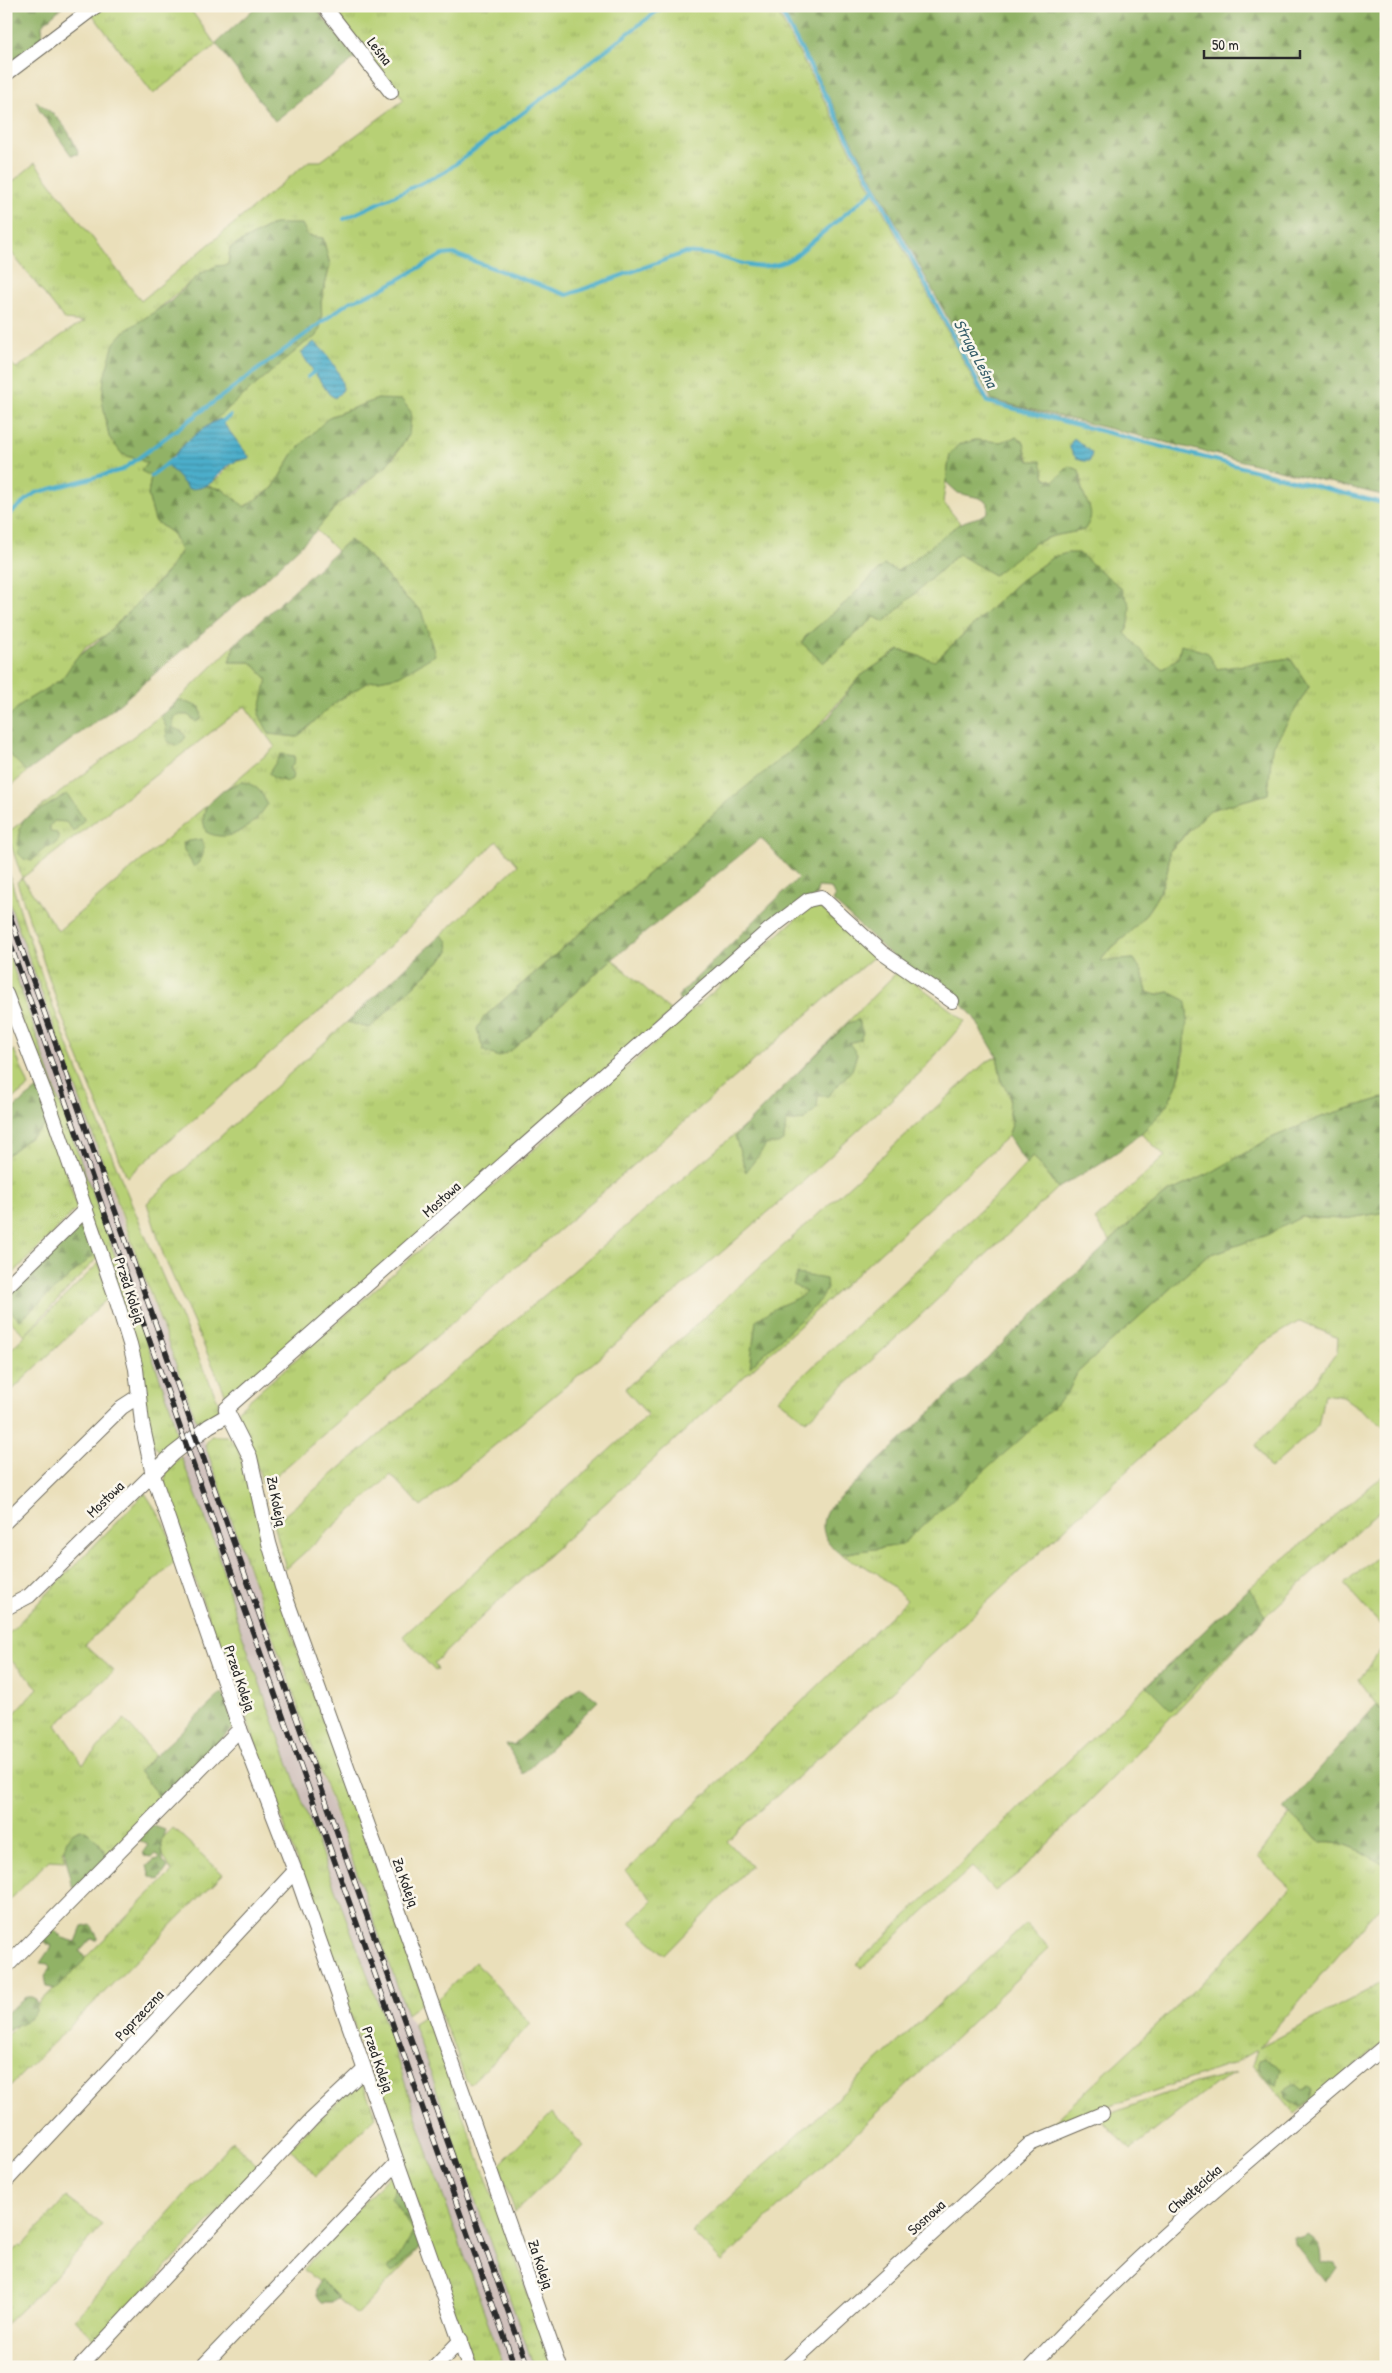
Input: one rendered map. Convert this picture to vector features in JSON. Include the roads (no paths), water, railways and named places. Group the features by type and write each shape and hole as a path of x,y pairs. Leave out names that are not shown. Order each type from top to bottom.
{"street":[{"path":"6,74 96,6"},
{"name":"Leśna","path":"324,6 391,92"},
{"name":"Mostowa","path":"6,1608 29,1596 173,1454 227,1412 793,910 808,900 821,897 881,952 952,1001"},
{"name":"Przed Koleją","path":"6,994 86,1209 130,1344 152,1474 240,1729 295,1871 469,2367"},
{"path":"6,1287 86,1209"},
{"path":"6,1521 122,1407 139,1396"},
{"name":"Za Koleją","path":"227,1412 250,1456 269,1543 282,1587 416,1959 559,2367"},
{"path":"6,1967 240,1729"},
{"name":"Poprzeczna","path":"6,2181 295,1871"},
{"name":"Chwałęcicka","path":"1031,2367 1125,2272 1276,2138 1386,2045"},
{"path":"80,2367 312,2119 364,2070"},
{"name":"Sosnowa","path":"787,2367 1030,2144 1102,2114"},
{"path":"202,2367 397,2163"},
{"path":"435,2367 461,2340"}],"water":[{"path":"314,342 329,357 340,377 343,390 335,398 329,394 301,353"},
{"path":"220,419 250,458 234,462 211,483 189,489 168,466 176,453 190,439"},
{"path":"1074,438 1092,453 1090,461 1082,461 1074,456 1069,446"}],"waterway":[{"path":"344,219 445,172 664,6"},
{"name":"Struga Leśna","path":"778,6 988,402 1386,504"},
{"path":"6,517 35,493 122,470 349,302 380,290 442,255 454,254 567,295 684,253 713,255 752,266 779,264 794,257 874,190"},
{"path":"308,377 314,372"},
{"path":"218,424 230,416"},
{"path":"151,476 173,459"}],"railway":[{"path":"6,905 528,2367"},
{"path":"6,932 183,1436 515,2367"}]}
